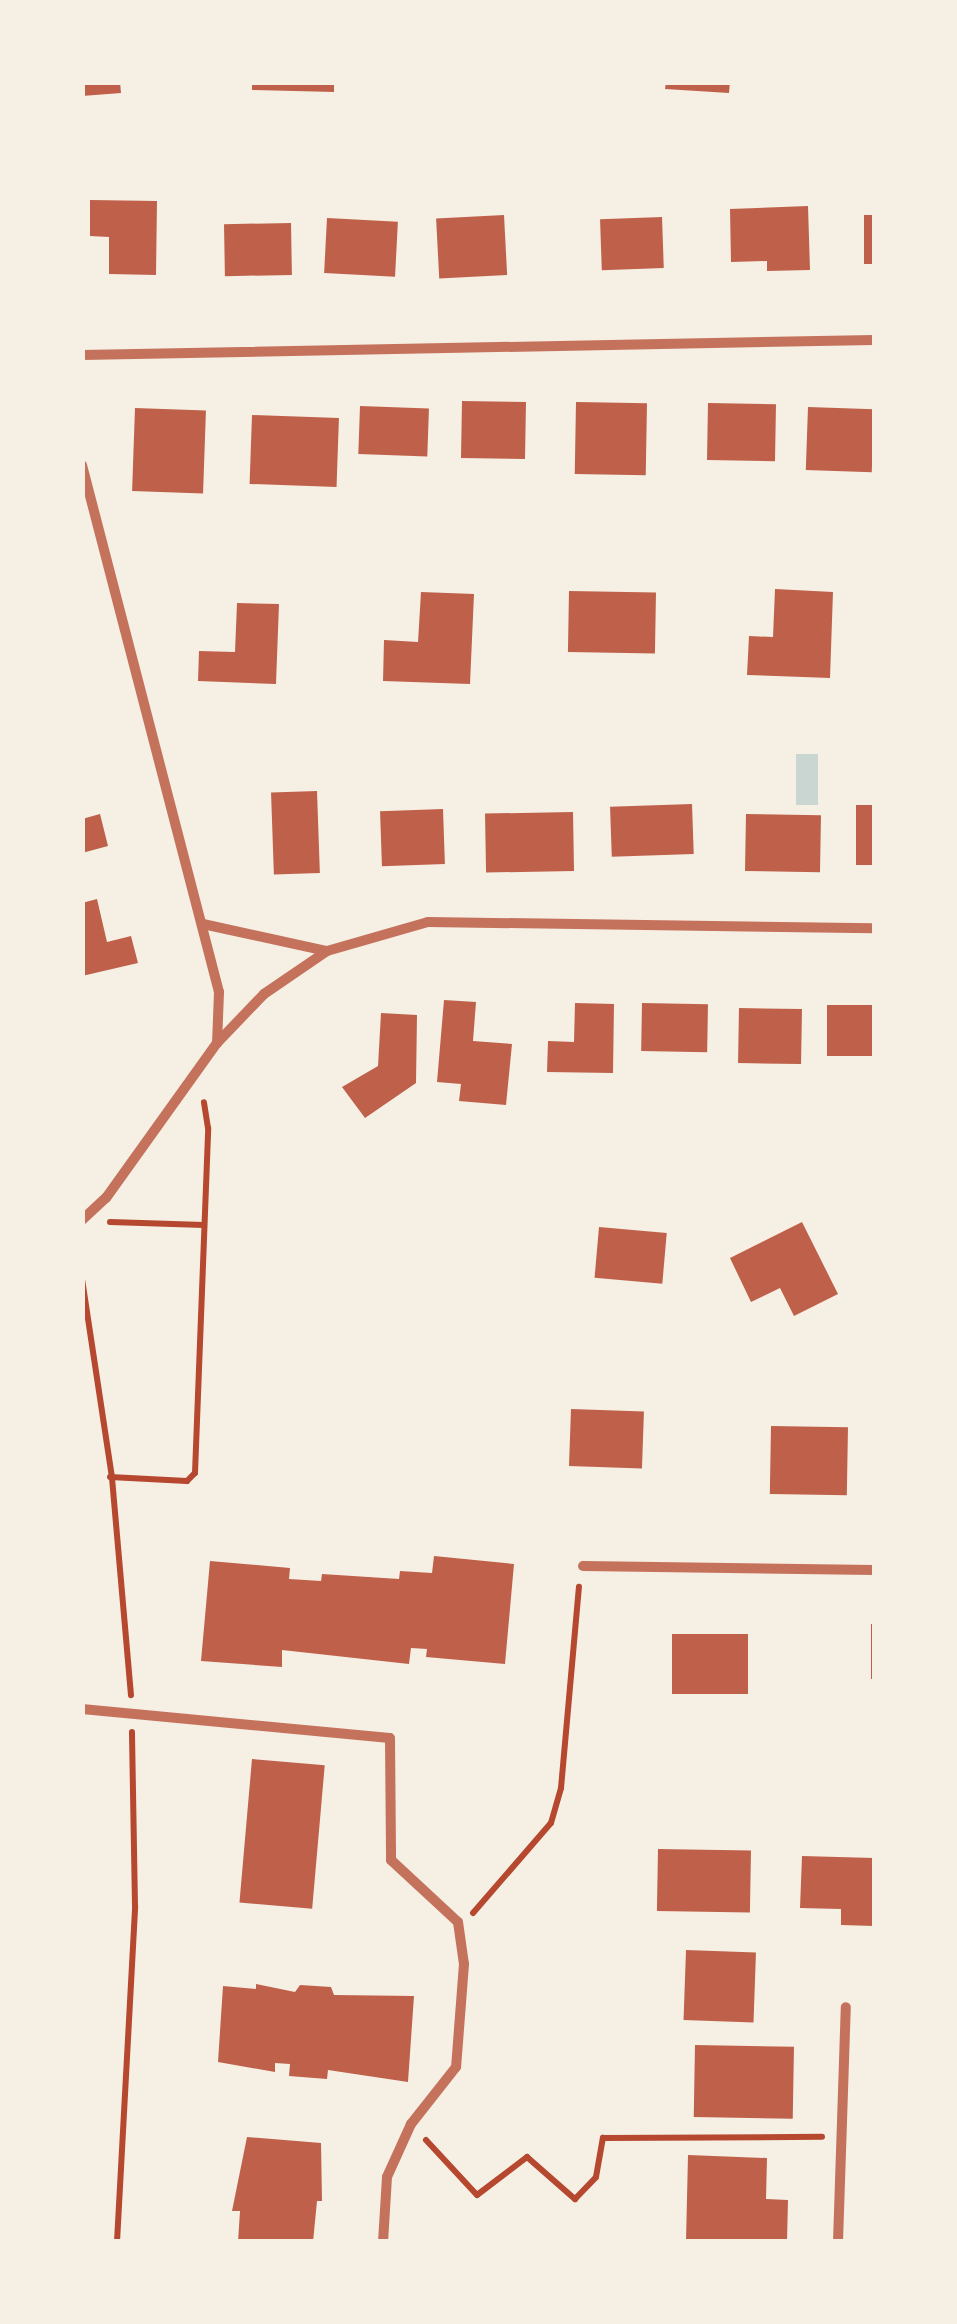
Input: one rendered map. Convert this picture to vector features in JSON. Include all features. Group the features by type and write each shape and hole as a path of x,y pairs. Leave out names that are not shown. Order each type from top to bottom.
{"street":[{"path":"82,356 874,340"},
{"path":"82,465 219,992 217,1043"},
{"path":"82,1220 106,1198 217,1043 264,994 326,951 428,922 874,928"},
{"path":"203,924 326,951"},
{"path":"583,1566 874,1570"},
{"path":"82,1709 390,1738 392,1860 458,1922 464,1964 456,2067 411,2124 387,2177 384,2242"},
{"path":"838,2242 838,2138 846,2007"}],"path":[{"path":"111,1478 187,1481 195,1473 208,1128 198,1072"},
{"path":"100,1222 204,1225"},
{"path":"82,1279 111,1478 131,1714 134,1944 117,2242"},
{"path":"458,1922 483,1906 551,1824 561,1788 583,1566"},
{"path":"411,2124 478,2195 527,2157 575,2199 596,2177 604,2138 838,2138"}],"shaded area":[{"path":"796,754 818,754 818,805 796,805"}],"building":[{"path":"82,82 120,82 121,93 82,96"},
{"path":"252,82 334,82 334,92 252,90"},
{"path":"666,82 730,82 729,93 665,89"},
{"path":"90,200 157,201 156,275 109,274 109,237 90,236"},
{"path":"808,206 810,270 767,271 767,261 731,262 730,209"},
{"path":"504,215 507,275 439,278 436,219"},
{"path":"864,215 874,215 874,264 864,264"},
{"path":"662,217 664,268 602,270 600,219"},
{"path":"327,218 398,222 395,277 324,273"},
{"path":"291,223 292,275 225,276 224,224"},
{"path":"462,401 526,402 525,459 461,458"},
{"path":"576,402 647,403 646,475 575,474"},
{"path":"708,403 776,404 775,461 707,460"},
{"path":"360,406 429,408 427,456 358,454"},
{"path":"808,407 874,409 872,472 806,470"},
{"path":"135,408 206,410 203,493 132,491"},
{"path":"252,415 339,418 337,487 250,484"},
{"path":"775,589 833,592 830,678 747,675 749,636 773,637"},
{"path":"569,591 656,593 655,654 568,652"},
{"path":"421,592 474,594 470,684 383,681 384,640 418,642"},
{"path":"237,603 279,604 276,684 198,681 199,651 235,652"},
{"path":"317,791 320,873 274,875 271,793"},
{"path":"692,804 694,854 612,857 610,807"},
{"path":"856,805 874,805 874,865 856,865"},
{"path":"443,809 445,864 382,866 380,811"},
{"path":"573,812 574,871 486,873 485,814"},
{"path":"100,814 108,846 82,853 82,819"},
{"path":"746,814 821,815 820,872 745,871"},
{"path":"97,899 107,942 131,936 138,963 82,976 82,903"},
{"path":"444,1000 476,1002 473,1041 512,1044 506,1105 459,1101 461,1084 437,1082"},
{"path":"575,1003 614,1004 613,1073 547,1072 548,1041 574,1042"},
{"path":"642,1003 708,1004 707,1052 641,1051"},
{"path":"827,1005 874,1005 874,1056 827,1056"},
{"path":"739,1008 802,1009 801,1064 738,1063"},
{"path":"381,1013 417,1015 416,1083 365,1118 342,1087 378,1066"},
{"path":"802,1222 838,1294 794,1316 780,1288 751,1302 730,1258"},
{"path":"599,1227 667,1233 662,1284 595,1278"},
{"path":"571,1409 644,1412 642,1469 569,1466"},
{"path":"771,1426 848,1427 847,1495 770,1494"},
{"path":"434,1556 514,1564 505,1664 426,1657 427,1649 411,1648 409,1664 282,1650 282,1667 201,1661 210,1561 290,1568 289,1579 321,1581 322,1574 399,1579 400,1571 432,1573"},
{"path":"874,1624 874,1679 871,1679"},
{"path":"672,1634 748,1634 748,1694 672,1694"},
{"path":"252,1759 325,1765 312,1909 239,1902"},
{"path":"658,1849 751,1851 750,1913 657,1911"},
{"path":"802,1856 874,1858 874,1926 841,1925 841,1909 800,1908"},
{"path":"686,1950 756,1952 754,2022 684,2020"},
{"path":"256,1984 295,1992 300,1985 331,1987 334,1995 414,1996 408,2082 328,2070 327,2079 289,2076 290,2064 275,2063 275,2072 218,2062 223,1986 256,1989"},
{"path":"695,2045 794,2047 793,2119 694,2117"},
{"path":"247,2137 321,2143 322,2201 317,2201 313,2242 238,2242 240,2211 232,2211"},
{"path":"688,2155 767,2158 766,2199 788,2200 787,2242 686,2241"}]}
